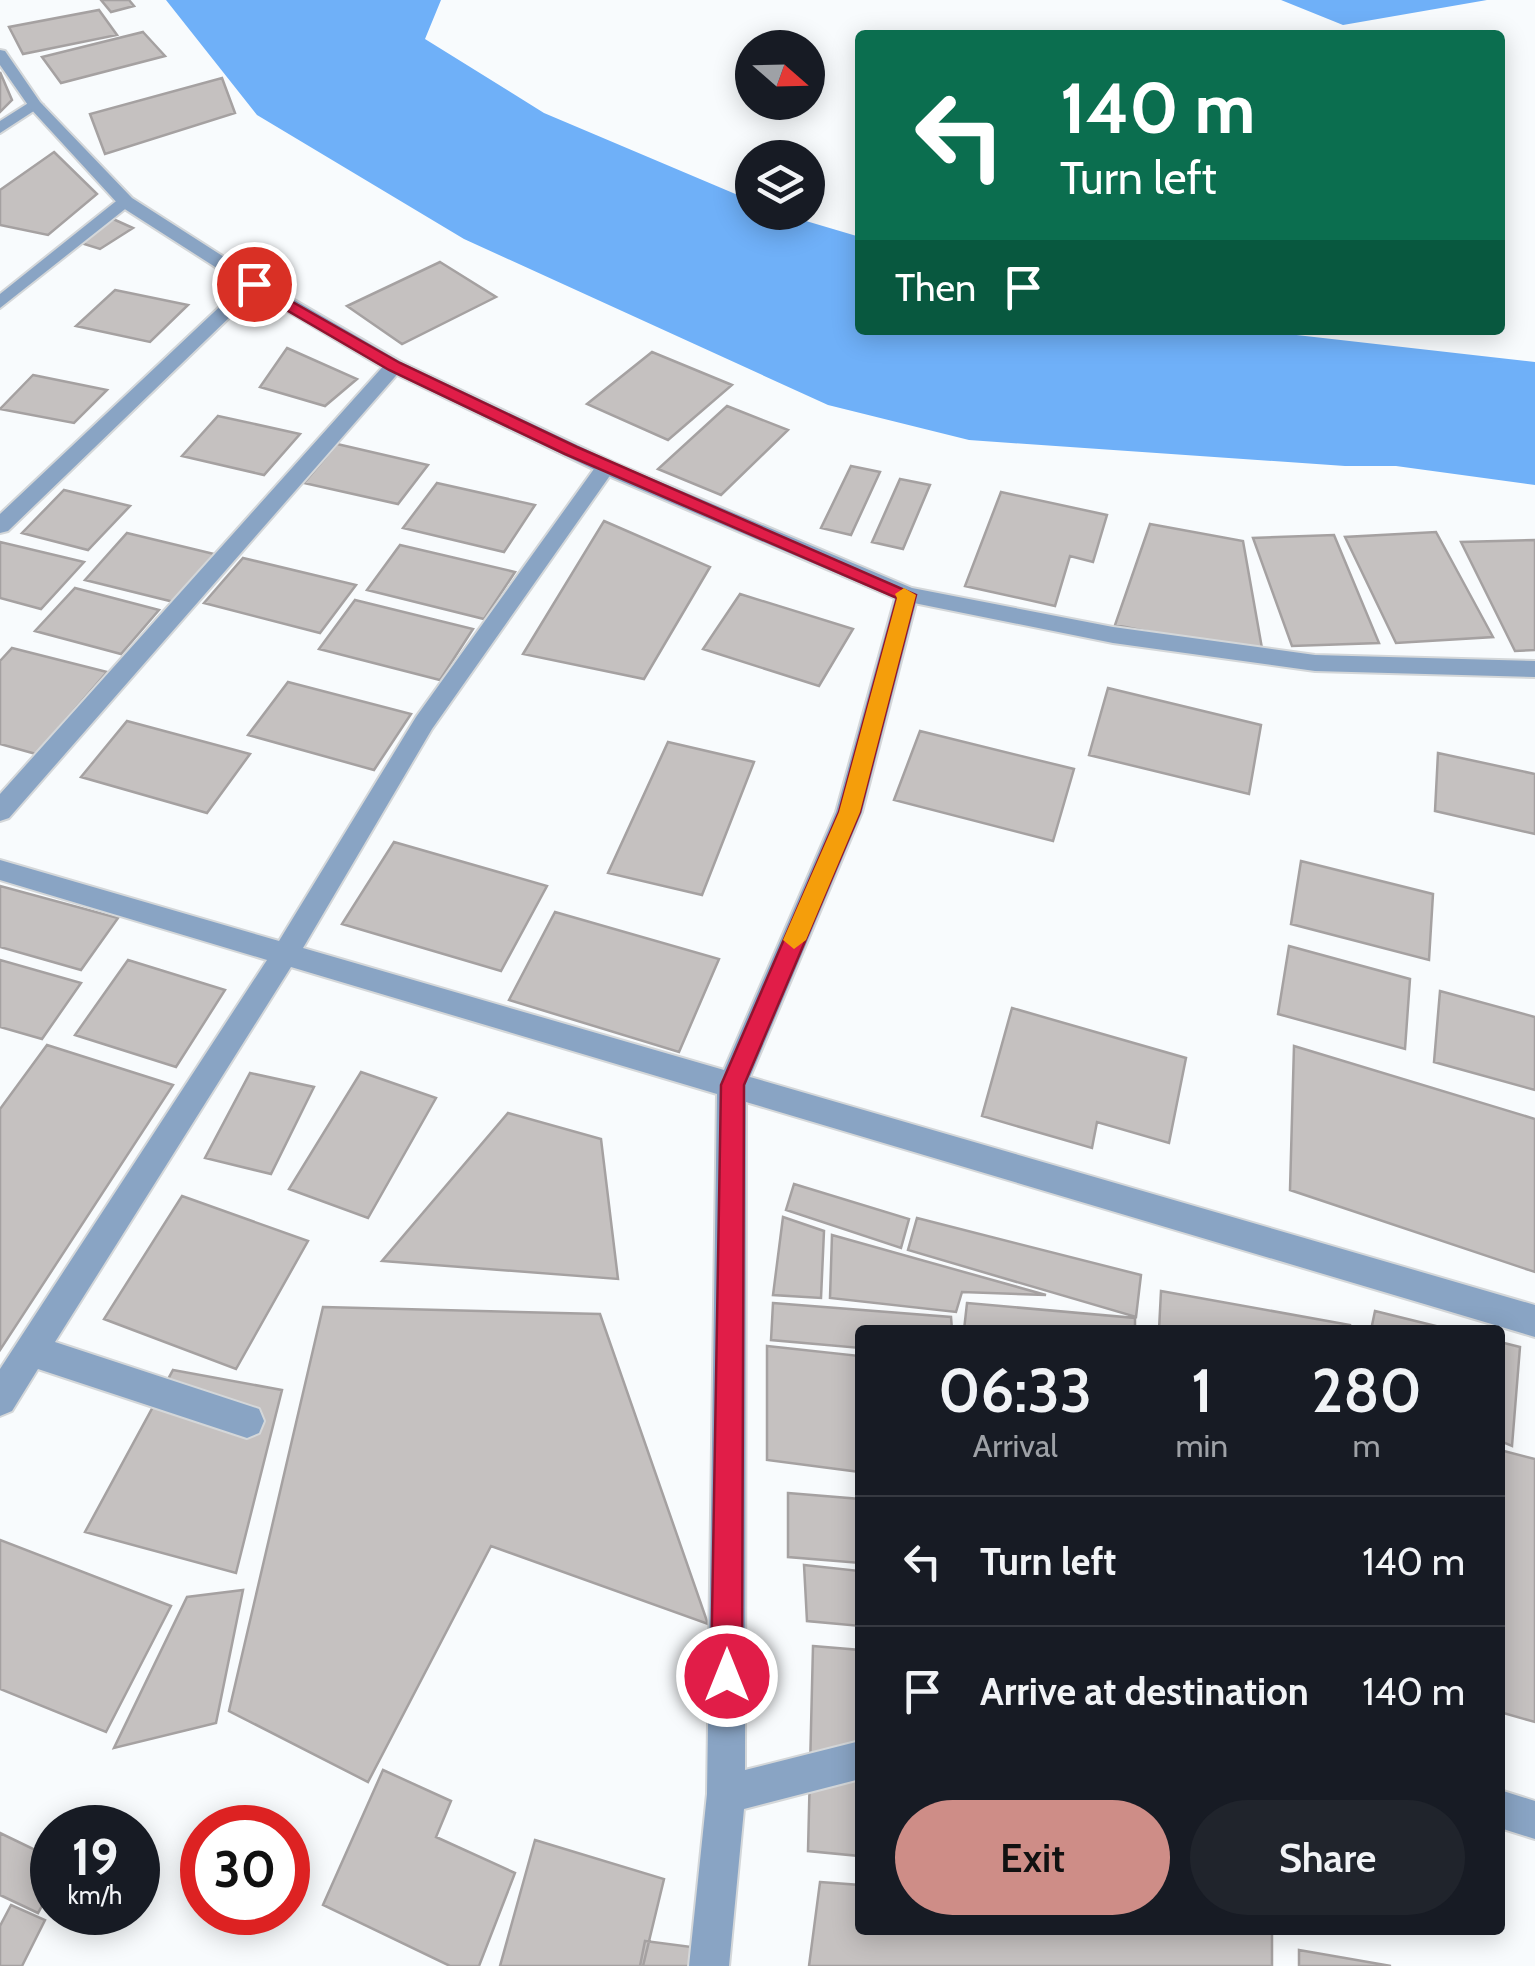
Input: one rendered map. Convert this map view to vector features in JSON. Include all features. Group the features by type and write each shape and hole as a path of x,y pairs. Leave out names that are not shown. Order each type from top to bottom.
{"street":[{"path":"0,54 35,104 126,202 254,284 394,366 606,467 907,595 1113,635 1315,663 1535,669"},
{"path":"0,128 35,104"},
{"path":"0,303 126,202"},
{"path":"0,526 254,284"},
{"path":"0,811 394,366"},
{"path":"0,1398 285,954 424,723 606,467"},
{"path":"709,1966 726,1794 732,1085 850,812 907,595"},
{"path":"0,870 1535,1320"},
{"path":"30,1351 247,1420"},
{"path":"726,1794 855,1761"},
{"path":"1505,1811 1535,1820"}],"water":[{"path":"166,0 441,0 425,39 544,113 735,194 735,230 825,230 825,227 855,236 855,335 1297,335 1535,362 1535,485 1396,466 1345,466 969,440 828,405 464,239 257,115"},
{"path":"1281,0 1487,0 1343,25"}],"building":[{"path":"101,0 129,0 134,6 111,12"},
{"path":"99,10 117,35 23,54 9,27"},
{"path":"143,32 165,56 61,83 42,57"},
{"path":"0,72 12,100 0,112"},
{"path":"222,78 235,113 105,154 90,114"},
{"path":"54,152 97,194 48,235 0,225 0,190"},
{"path":"113,219 133,228 100,249 81,243"},
{"path":"440,262 496,297 402,344 347,306"},
{"path":"115,290 188,305 150,342 76,326"},
{"path":"287,348 357,379 325,406 260,387"},
{"path":"652,352 732,385 668,440 587,404"},
{"path":"33,375 107,390 74,423 0,409"},
{"path":"727,406 788,430 721,495 658,469"},
{"path":"218,416 300,434 264,475 182,456"},
{"path":"337,444 428,465 398,504 304,483"},
{"path":"851,466 880,472 851,535 821,528"},
{"path":"900,479 930,485 903,549 872,542"},
{"path":"437,483 535,505 504,552 403,528"},
{"path":"64,490 130,506 88,550 22,533"},
{"path":"1001,492 1107,515 1093,562 1070,556 1055,606 965,586"},
{"path":"604,521 710,567 644,679 523,654"},
{"path":"1150,524 1243,541 1263,654 1115,625"},
{"path":"1436,532 1493,637 1396,643 1345,537"},
{"path":"127,533 214,554 174,602 85,580"},
{"path":"1334,535 1379,643 1292,646 1253,538"},
{"path":"1535,540 1535,650 1515,651 1461,542"},
{"path":"0,542 84,562 41,609 0,598"},
{"path":"400,545 515,572 484,619 367,590"},
{"path":"243,558 356,585 320,633 204,603"},
{"path":"75,588 159,610 121,654 35,631"},
{"path":"740,594 853,629 819,686 703,649"},
{"path":"355,600 473,629 440,680 319,649"},
{"path":"12,648 107,672 36,754 0,744 0,661"},
{"path":"288,682 411,714 374,770 248,735"},
{"path":"1108,688 1261,725 1249,794 1089,755"},
{"path":"127,721 250,754 207,813 81,777"},
{"path":"920,731 1074,769 1053,841 894,800"},
{"path":"668,742 754,762 702,895 608,873"},
{"path":"1438,753 1535,774 1535,834 1435,811"},
{"path":"394,842 547,886 501,971 342,924"},
{"path":"1301,861 1433,894 1429,960 1291,924"},
{"path":"0,886 118,918 81,970 0,947"},
{"path":"555,912 719,959 679,1052 509,1000"},
{"path":"1289,946 1410,979 1405,1049 1278,1014"},
{"path":"0,960 81,983 42,1039 0,1027"},
{"path":"128,960 225,990 176,1067 75,1035"},
{"path":"1440,991 1535,1017 1535,1090 1434,1062"},
{"path":"1012,1008 1186,1058 1169,1143 1097,1122 1092,1148 982,1116"},
{"path":"47,1045 173,1085 0,1350 0,1109"},
{"path":"1294,1046 1535,1119 1535,1272 1290,1190"},
{"path":"361,1072 436,1098 368,1218 289,1189"},
{"path":"250,1073 314,1087 271,1174 205,1158"},
{"path":"508,1113 601,1139 618,1279 382,1261"},
{"path":"794,1184 909,1219 901,1248 786,1210"},
{"path":"182,1196 308,1241 236,1369 104,1319"},
{"path":"783,1217 824,1231 821,1298 773,1295"},
{"path":"917,1218 1141,1275 1136,1317 908,1250"},
{"path":"832,1235 1046,1295 962,1292 956,1312 830,1298"},
{"path":"1161,1291 1350,1325 1159,1325"},
{"path":"773,1303 951,1317 952,1325 855,1325 855,1348 771,1340"},
{"path":"967,1303 1135,1318 1135,1325 965,1325"},
{"path":"323,1307 600,1314 708,1624 491,1546 368,1782 229,1711"},
{"path":"1375,1311 1432,1325 1372,1325"},
{"path":"1505,1343 1520,1347 1512,1446 1505,1443"},
{"path":"767,1346 855,1355 855,1471 767,1460"},
{"path":"173,1370 282,1390 236,1573 85,1532"},
{"path":"1505,1451 1535,1459 1535,1722 1505,1713"},
{"path":"788,1493 855,1499 855,1563 788,1557"},
{"path":"0,1540 171,1606 106,1732 0,1689"},
{"path":"804,1565 855,1570 855,1626 807,1621"},
{"path":"243,1590 216,1723 114,1748 187,1597"},
{"path":"813,1646 855,1650 855,1856 808,1851"},
{"path":"383,1770 451,1801 436,1837 515,1873 479,1966 450,1966 323,1905"},
{"path":"0,1833 30,1847 30,1909 0,1895"},
{"path":"535,1840 664,1879 643,1966 500,1966"},
{"path":"820,1882 855,1885 855,1935 1272,1935 1272,1966 809,1966"},
{"path":"11,1905 30,1913 30,1935 38,1935 22,1966 0,1966 0,1926"},
{"path":"645,1941 730,1952 729,1966 640,1966"},
{"path":"1299,1950 1391,1966 1299,1966"}],"slow traffic":[{"path":"794,940 850,812 907,595 904,594"}],"route":[{"path":"254,284 394,366 606,467 907,595 850,812 732,1085 727,1676"}]}
